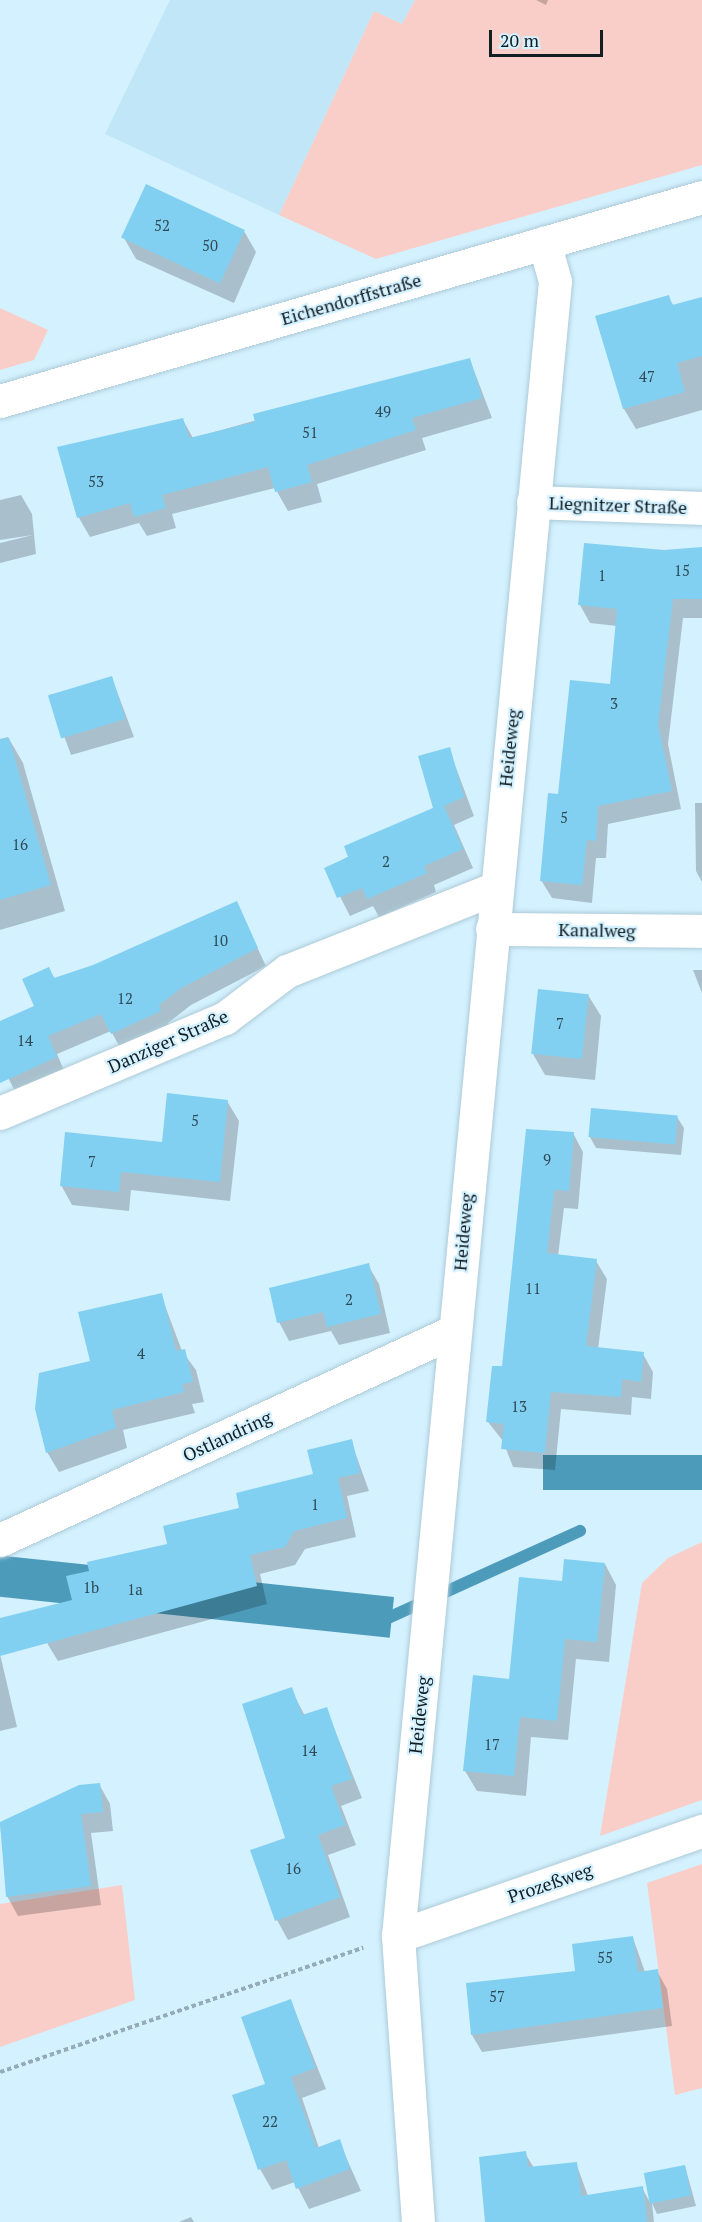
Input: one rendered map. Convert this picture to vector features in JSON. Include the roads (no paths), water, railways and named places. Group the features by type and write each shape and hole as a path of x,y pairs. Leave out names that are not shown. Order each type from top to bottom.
{"street":[{"name":"Eichendorffstraße","path":"0,401 702,197"},
{"name":"Heideweg","path":"418,2222 398,1936 434,1572 495,888 555,281 544,243"},
{"name":"Liegnitzer Straße","path":"533,502 702,508"},
{"name":"Danziger Straße","path":"0,1113 225,1018 287,971 495,888"},
{"name":"Kanalweg","path":"492,929 702,931"},
{"name":"Ostlandring","path":"0,1540 454,1331"},
{"name":"Prozeßweg","path":"398,1936 702,1830"}],"water":[{"path":"543,1455 702,1455 702,1490 543,1490"},
{"path":"0,1556 394,1597 390,1638 0,1597"}],"waterway":[{"path":"377,1623 580,1531"}]}
